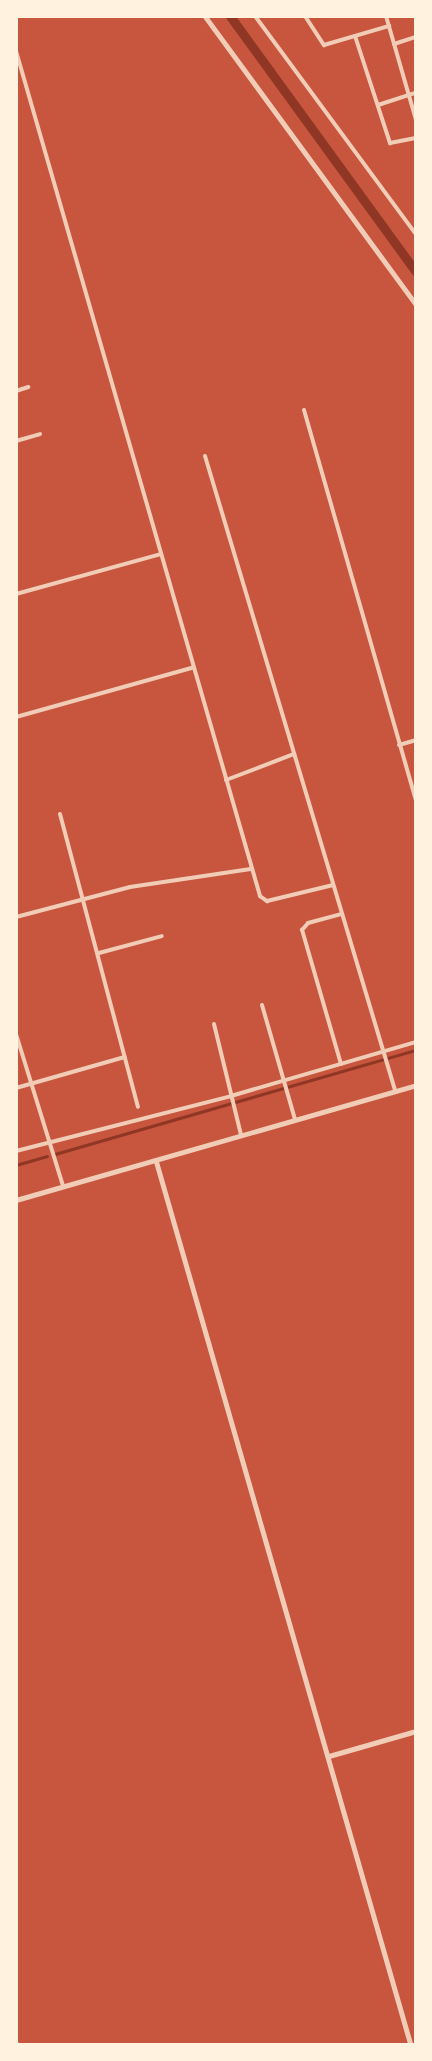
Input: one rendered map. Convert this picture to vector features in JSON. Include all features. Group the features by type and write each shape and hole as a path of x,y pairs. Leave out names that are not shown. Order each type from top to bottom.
{"street":[{"path":"205,16 416,304"},
{"path":"255,16 416,234"},
{"path":"305,16 324,45 389,26"},
{"path":"386,16 416,120"},
{"path":"354,36 390,143 416,138"},
{"path":"394,44 416,37"},
{"path":"16,51 251,869 264,901 333,885"},
{"path":"378,104 416,93"},
{"path":"16,391 28,387"},
{"path":"304,410 416,801"},
{"path":"16,441 40,434"},
{"path":"205,456 395,1090"},
{"path":"16,594 161,554"},
{"path":"16,717 192,668"},
{"path":"399,745 416,740"},
{"path":"226,780 294,754"},
{"path":"60,814 99,953 138,1107"},
{"path":"16,917 130,887 251,869"},
{"path":"341,1064 302,930 308,923 342,914"},
{"path":"99,953 162,936"},
{"path":"262,1005 295,1120"},
{"path":"214,1024 241,1135"},
{"path":"16,1034 51,1142 62,1186"},
{"path":"16,1151 232,1101 283,1080 384,1054 416,1042"},
{"path":"16,1088 125,1057"},
{"path":"16,1200 416,1084"},
{"path":"156,1160 411,2045"},
{"path":"329,1756 416,1731"}],"waterway":[{"path":"230,16 416,272"},
{"path":"55,1154 416,1050"},
{"path":"16,1165 47,1156"}],"railway":[{"path":"16,2040 18,2045"}]}
